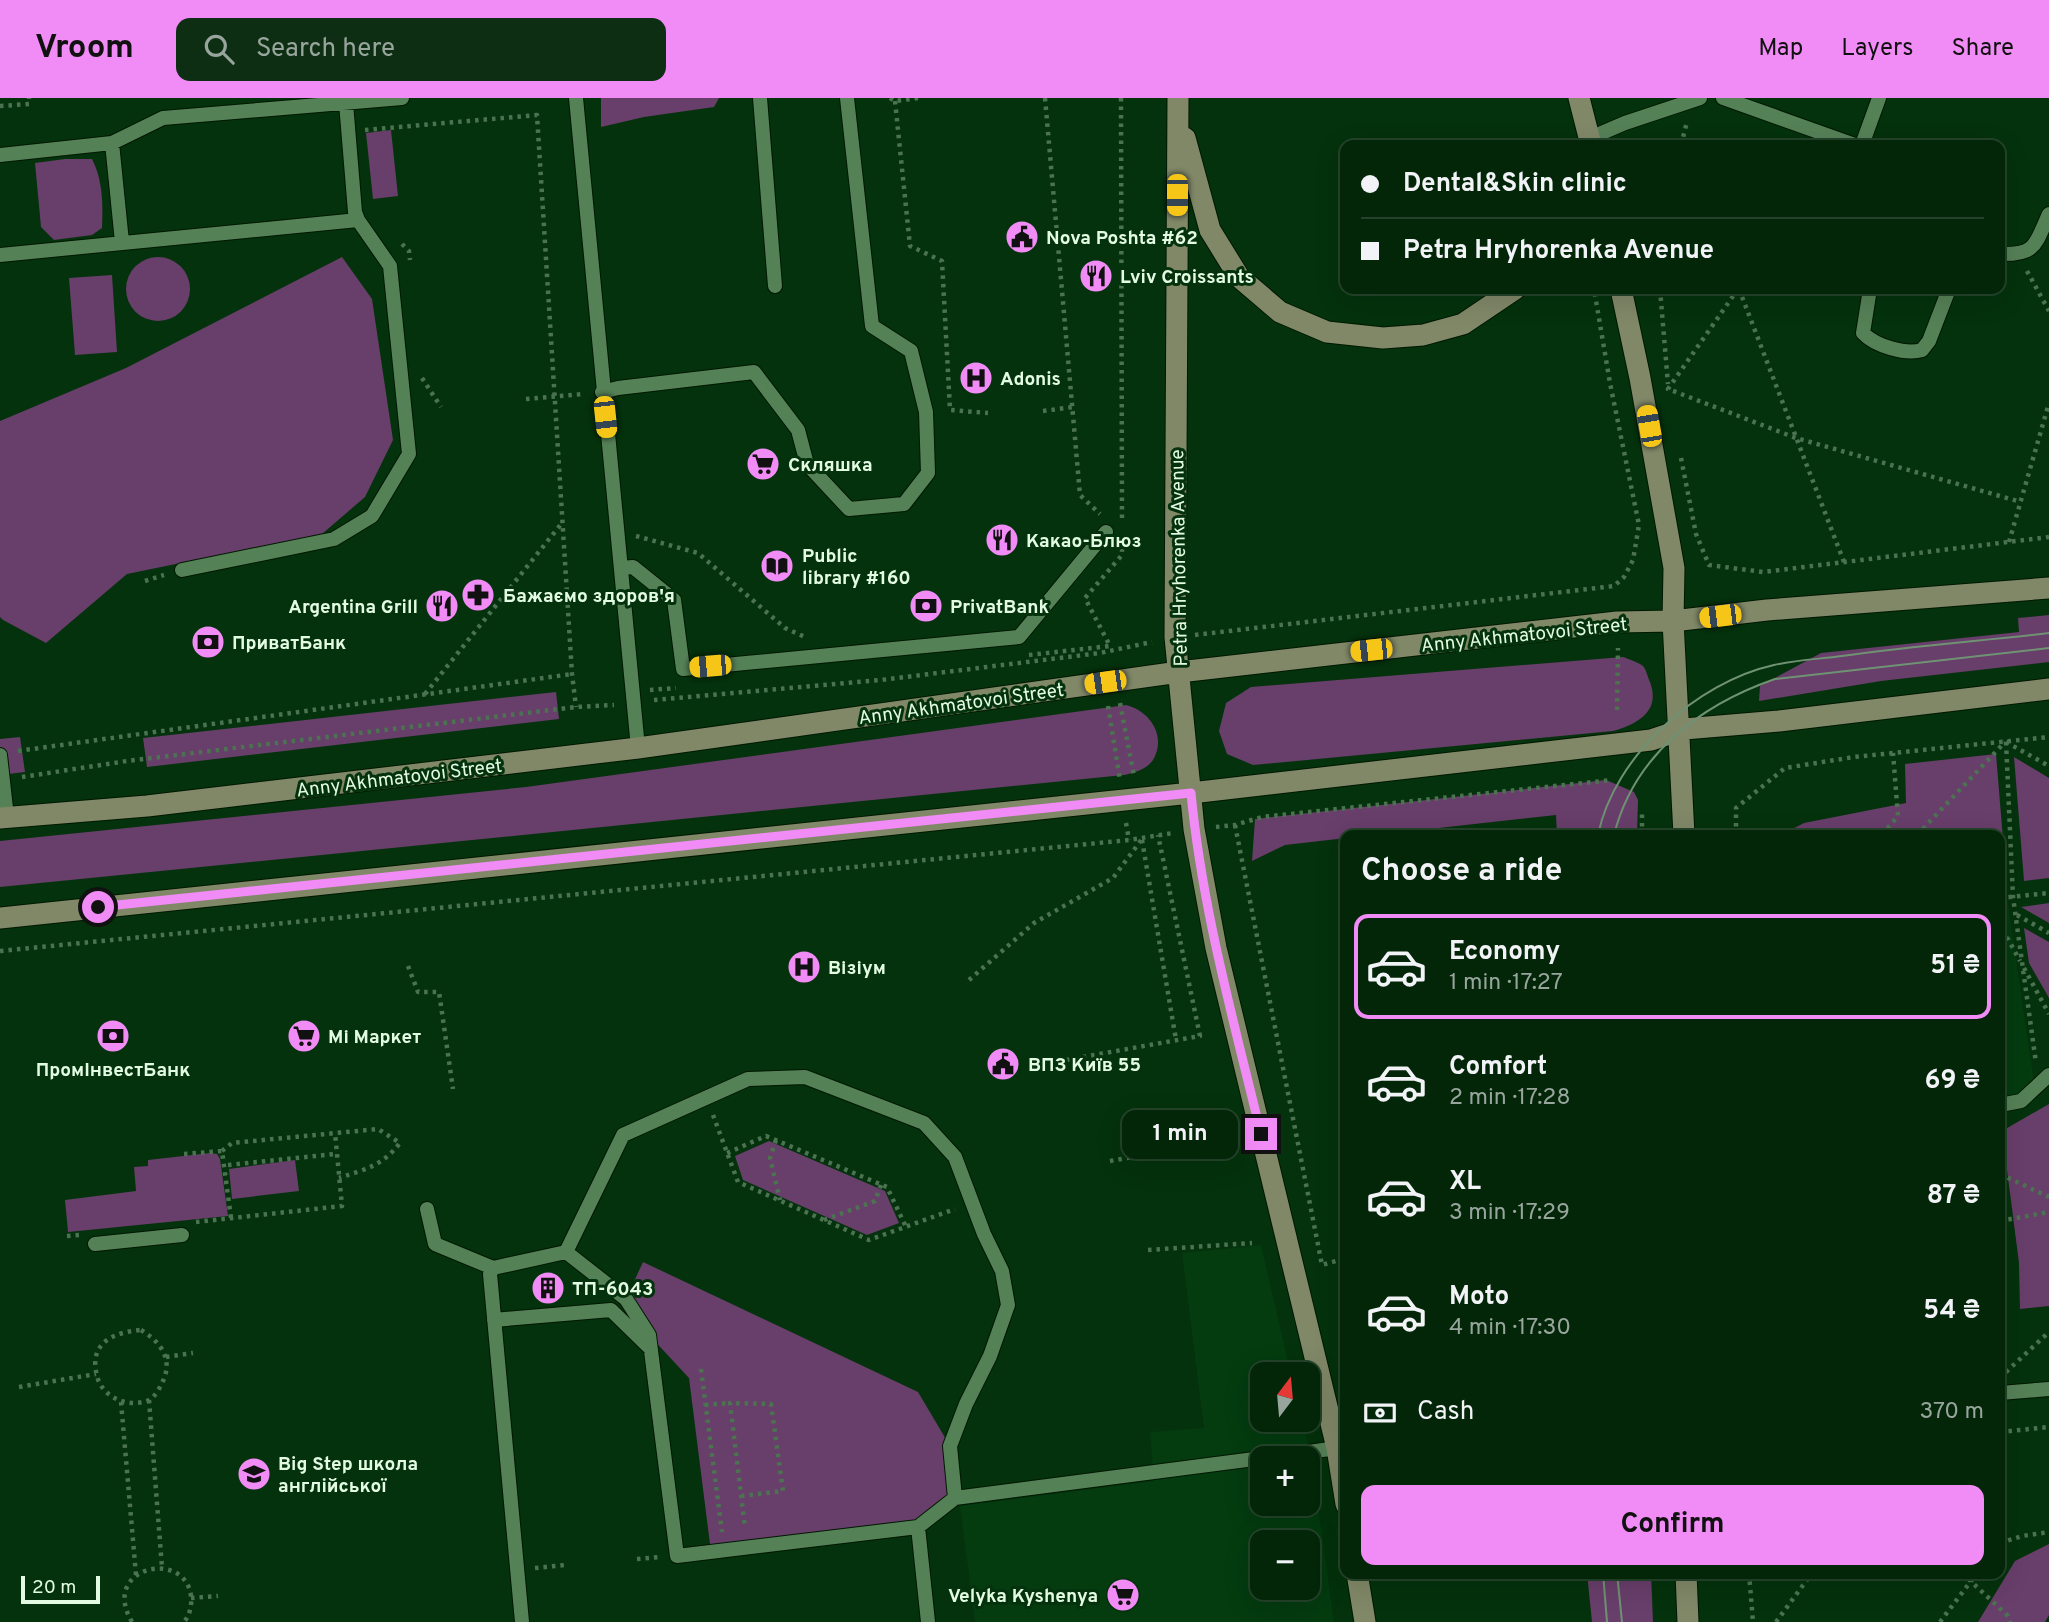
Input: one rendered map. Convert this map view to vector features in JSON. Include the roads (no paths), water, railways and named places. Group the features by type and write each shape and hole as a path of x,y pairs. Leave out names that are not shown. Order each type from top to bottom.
{"main road":[{"path":"1578,98 1585,140"},
{"path":"1178,105 1210,230 1239,277 1280,312 1327,332 1383,338 1423,335 1463,324 1508,294"},
{"name":"Petra Hryhorenka Avenue","path":"1178,105 1175,637 1194,829 1216,948 1340,1467"},
{"path":"1622,294 1674,568 1673,621 1684,830"},
{"name":"Anny Akhmatovoi Street","path":"3,818 147,806 638,748 1179,672 1617,622 1673,621 1768,610 2049,588"},
{"path":"0,918 1191,793 1651,740 1679,730 2049,689"},
{"path":"1358,1579 1365,1622"},
{"path":"1686,1579 1688,1622"}],"lane":[{"path":"0,155 112,143 163,118 402,98"},
{"path":"576,98 602,392 627,568 633,704 638,748"},
{"path":"760,98 775,286"},
{"path":"602,392 754,372 799,430 807,464 849,509 904,504 928,473 926,412 911,351 872,326 847,98"},
{"path":"1591,140 1625,122 1700,98"},
{"path":"1723,98 1841,140"},
{"path":"1864,140 1879,98"},
{"path":"182,570 334,539 372,516 409,454 390,266 355,212 346,103"},
{"path":"112,143 122,242"},
{"path":"2005,254 2019,255 2029,251 2049,214"},
{"path":"0,255 358,220"},
{"path":"1869,294 1863,333 1869,340 1912,353 1922,351 1929,341 1947,294"},
{"path":"627,568 674,600 684,669 1019,637 1106,525"},
{"path":"3,818 3,780 7,753"},
{"path":"566,1251 623,1135 748,1079 805,1077 924,1123 955,1157 984,1234 1002,1271 1008,1305 990,1356 950,1446 955,1499"},
{"path":"2005,1104 2021,1101 2044,1080"},
{"path":"427,1209 435,1244 493,1268 566,1251"},
{"path":"95,1244 181,1235"},
{"path":"566,1251 626,1299 649,1335 677,1556 918,1527 955,1499 1250,1460"},
{"path":"493,1268 490,1274 522,1622"},
{"path":"494,1320 611,1310 651,1349"},
{"path":"2005,1393 2049,1389"},
{"path":"1320,1450 1337,1448"},
{"path":"918,1527 928,1622"}],"tram line":[{"path":"1600,830 1607,806 1621,778 1640,751 1689,705 1745,674 1799,661 2049,633"},
{"path":"1616,830 1637,781 1654,757 1696,719 1747,690 1775,679 2049,648"},
{"path":"1603,1579 1607,1622"},
{"path":"1618,1579 1622,1622"}],"place":[{"name":"Nova Poshta #62","path":"1022,237"},
{"name":"Lviv Croissants","path":"1096,276"},
{"name":"Adonis","path":"976,378"},
{"name":"Скляшка","path":"763,464"},
{"name":"Какао-Блюз","path":"1002,540"},
{"name":"Public library #160","path":"777,566"},
{"name":"Бажаємо здоров'я","path":"478,595"},
{"name":"Argentina Grill","path":"442,606"},
{"name":"PrivatBank","path":"926,606"},
{"name":"ПриватБанк","path":"208,642"},
{"name":"Візіум","path":"804,967"},
{"name":"ПромІнвестБанк","path":"113,1036"},
{"name":"Мі Маркет","path":"304,1036"},
{"name":"ВПЗ Київ 55","path":"1003,1064"},
{"name":"ТП-6043","path":"548,1288"},
{"name":"Big Step школа англiйськоï","path":"254,1474"},
{"name":"Velyka Kyshenya","path":"1123,1595"}]}
